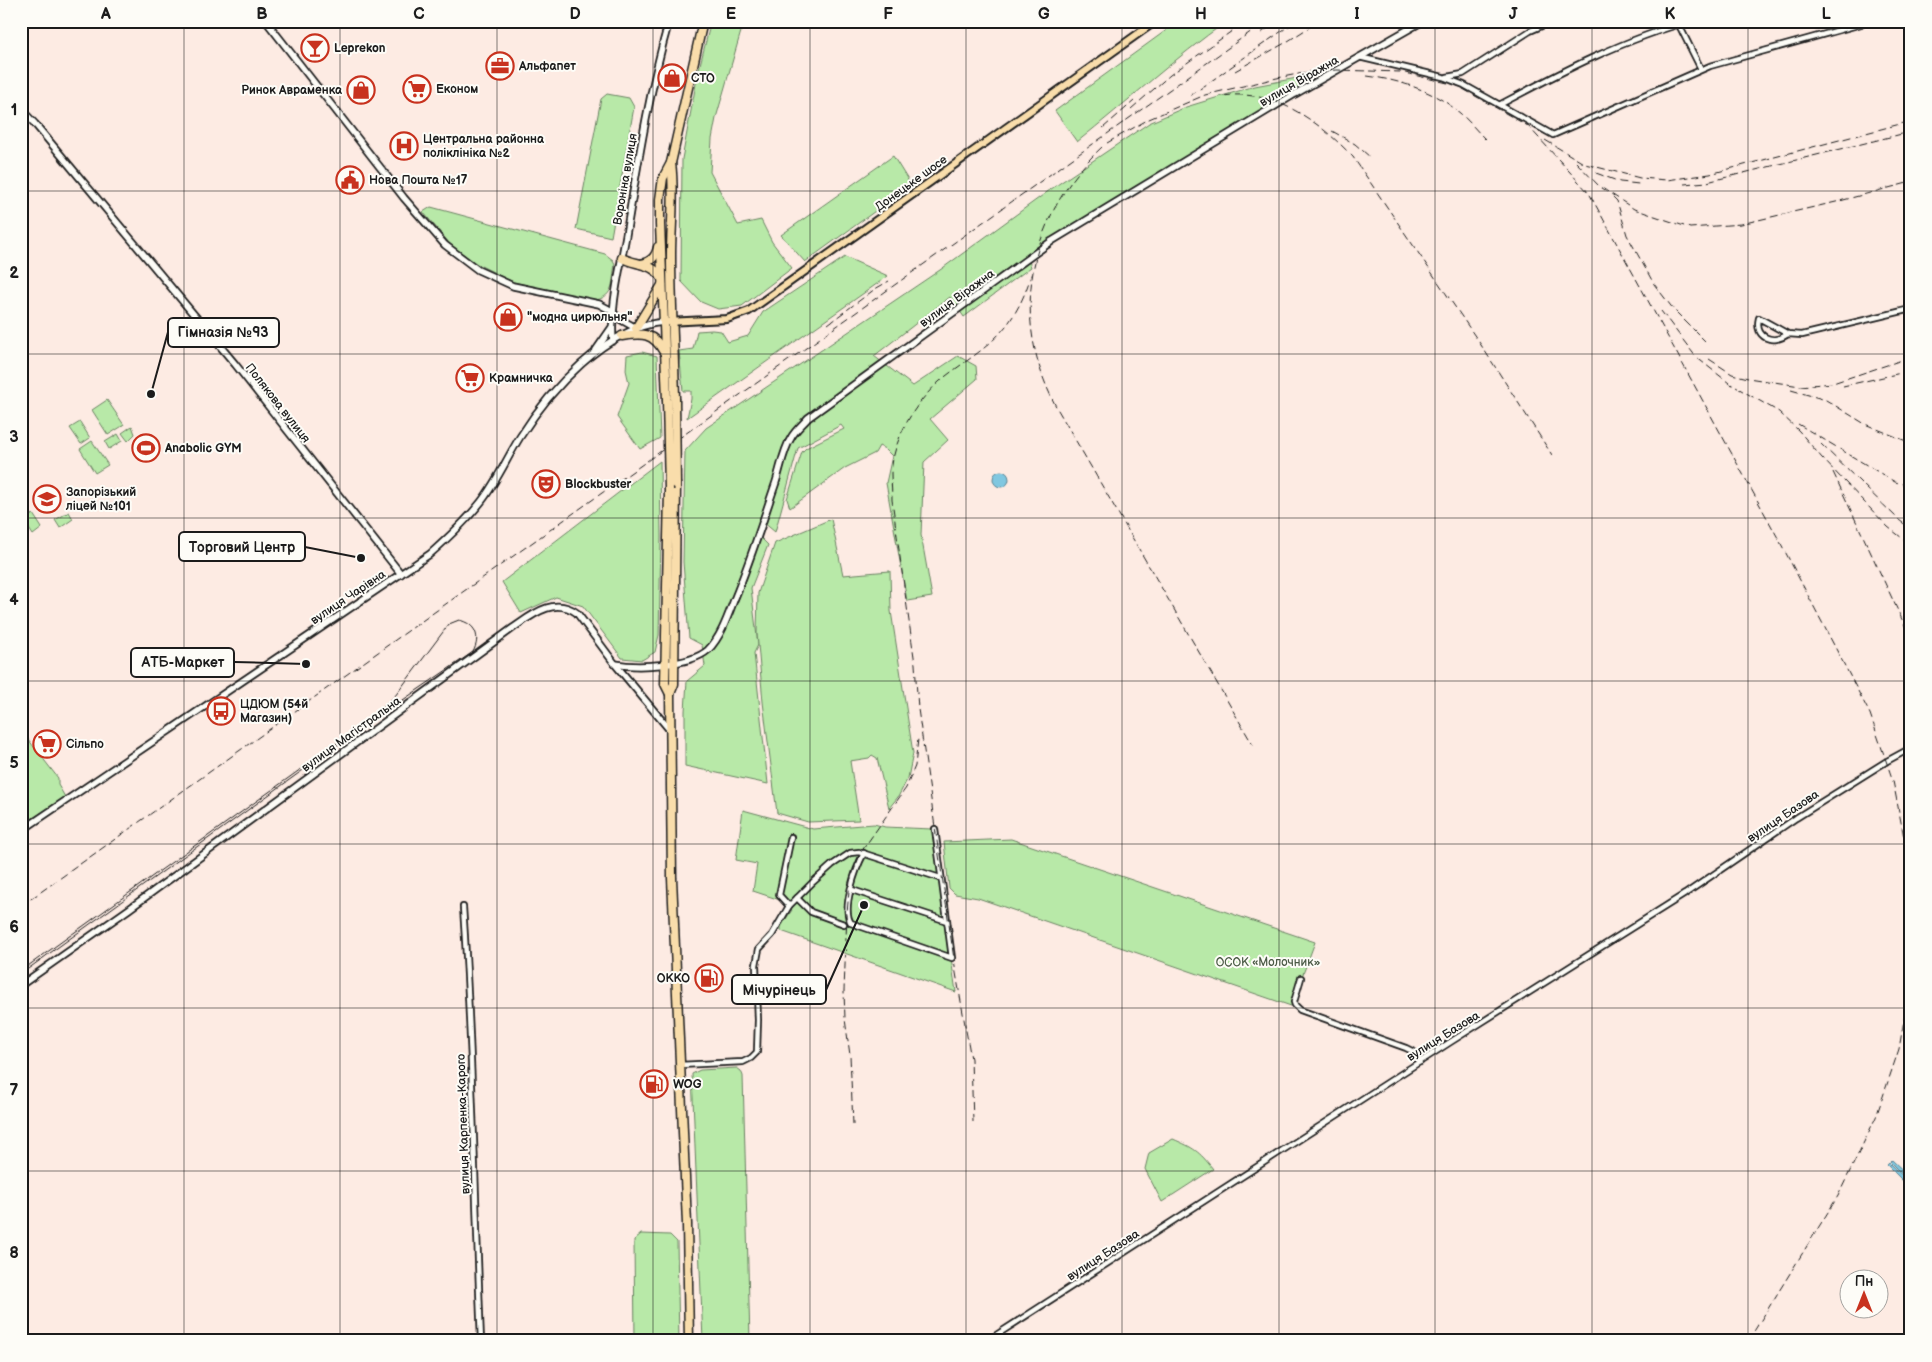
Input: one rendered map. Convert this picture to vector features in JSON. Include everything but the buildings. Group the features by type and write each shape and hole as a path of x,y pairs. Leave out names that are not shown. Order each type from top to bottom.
{"highway":[{"path":"689,1341 687,1224 672,878 670,694 674,684 676,484 671,399 665,354 661,281 660,198 663,178 671,163 703,21"},
{"path":"670,694 665,684 665,663 673,321 671,225 673,179 671,163"},
{"path":"639,265 647,263 654,258 660,239"},
{"path":"622,258 655,270 661,281"},
{"path":"636,328 661,281"},
{"path":"622,336 644,334 653,338 665,354"}],"main road":[{"path":"266,21 404,198 445,245 478,270 514,286 599,304 636,328"},
{"name":"Вороніна вулиця","path":"614,341 612,311 642,138 658,57 668,21"},
{"name":"Донецьке шосе","path":"664,322 727,319 749,311 1156,21"},
{"name":"вулиця Віражна","path":"615,664 674,663 690,660 707,650 724,625 747,568 790,438 808,418 1052,241 1359,57 1423,21"},
{"name":"Полякова вулиця","path":"21,109 235,364 401,574"},
{"name":"вулиця Чарівна","path":"21,831 438,548 482,501 530,422 554,392 592,356 614,341 636,328 664,322"},
{"path":"592,356 612,326"},
{"name":"вулиця Магістральна","path":"21,985 533,614 548,607 560,605 572,609 584,621 615,664 670,729"}],"street":[{"path":"1443,77 1463,74 1530,31 1553,21"},
{"path":"1501,104 1562,72 1678,23 1691,21"},
{"path":"1359,57 1443,77 1464,85 1501,104 1544,131 1554,134 1701,70 1872,21"},
{"path":"1678,23 1701,70"},
{"path":"1463,74 1464,85"},
{"path":"1788,334 1772,340 1762,337 1759,333 1759,318 1788,334 1802,335 1911,309"},
{"name":"вулиця Базова","path":"987,1341 1685,894 1796,818 1911,748"},
{"path":"864,853 852,880 848,916 851,923 952,958 935,829"},
{"path":"789,906 779,894 791,837"},
{"path":"679,1065 743,1062 757,1052 757,956 759,949 772,935 789,906 832,865 856,851 940,878"},
{"path":"852,890 947,921"},
{"path":"797,898 812,912 844,924"},
{"name":"вулиця Карпенка-Карого","path":"463,907 470,1015 481,1341"},
{"path":"1301,978 1294,1002 1300,1010 1406,1048 1414,1052 1420,1062"}],"green space":[{"path":"711,21 744,21 716,118 712,139 710,172 738,225 761,220 772,242 792,268 742,306 718,309 701,302 681,281 682,159 698,73"},
{"path":"1179,21 1227,21 1170,65 1077,142 1055,111"},
{"path":"1302,77 1312,80 1295,94 1028,258 1031,267 964,317 950,297 874,356 913,386 958,356 976,366 977,379 930,419 948,440 924,462 921,535 932,597 907,601 886,483 892,456 879,446 875,453 845,468 790,508 787,499 802,452 806,448 844,429 841,425 798,448 775,532 763,522 758,535 768,545 751,588 758,645 754,653 768,784 685,766 687,681 705,666 702,645 689,638 683,562 685,451 706,428 940,270 1054,187 1149,123 1186,107 1255,86"},
{"path":"607,94 629,98 634,107 611,237 576,229 601,99"},
{"path":"893,156 911,185 805,262 781,235"},
{"path":"431,207 605,254 615,264 612,287 607,295 596,300 513,282 475,263 450,244 423,212"},
{"path":"845,257 888,276 687,418 691,391 683,391 679,351 693,349 697,331 721,331 728,342 748,336 763,312"},
{"path":"642,352 657,356 660,438 640,449 617,417 629,383 626,370 627,355"},
{"path":"107,400 124,425 108,435 92,410"},
{"path":"80,422 90,438 81,444 70,428"},
{"path":"132,426 135,434 128,441 122,433"},
{"path":"118,434 122,441 109,449 105,442"},
{"path":"92,441 108,465 95,473 80,449"},
{"path":"660,461 659,635 655,652 642,660 622,658 583,606 556,597 521,613 502,582"},
{"path":"69,512 73,519 60,528 55,520"},
{"path":"33,514 42,528 33,535 24,521"},
{"path":"831,519 843,575 890,571 891,611 913,753 908,778 898,797 889,808 877,758 872,755 869,758 850,761 859,820 808,822 777,813 763,702 757,633 758,593 775,543"},
{"path":"21,730 58,778 58,785 65,797 21,826"},
{"path":"743,810 813,829 874,824 885,827 932,829 956,992 781,931 781,926 792,910 780,900 753,891 757,864 736,860"},
{"name":"ОСОК «Молочник»","path":"1011,839 1315,942 1291,1006 978,898 955,894 949,888 944,842"},
{"path":"737,1068 743,1076 750,1341 703,1341 692,1074 700,1070"},
{"path":"1173,1139 1196,1151 1213,1169 1162,1202 1145,1169 1149,1153"},
{"path":"641,1234 670,1235 677,1242 679,1341 635,1341 634,1240"}],"water":[{"path":"998,471 1004,471 1009,476 1007,485 998,487 993,482 993,476"},
{"path":"1892,1160 1911,1178 1911,1183 1890,1162"},
{"path":"1889,1163 1911,1184 1911,1189 1887,1165"}],"tram line":[{"path":"21,971 373,717 395,696 449,624 459,620 473,628 477,636 473,652 346,739 21,974"}],"railway":[{"path":"1131,109 1170,75 1246,21"},
{"path":"21,906 1266,21"},
{"path":"1261,33 1278,21"},
{"path":"1190,96 1296,21"},
{"path":"1235,71 1285,43 1319,21"},
{"path":"1107,143 1149,119 1205,95 1277,78 1309,72 1337,70 1401,72 1456,85 1528,126 1589,193 1778,538 1870,714 1893,781 1908,858 1911,904"},
{"path":"1367,76 1392,80 1429,93 1461,114 1485,139"},
{"path":"1223,96 1242,95 1260,97 1295,110 1326,132 1353,157 1481,345 1552,455"},
{"path":"1103,128 1134,101"},
{"path":"1545,140 1585,164 1640,178 1667,180 1710,174 1904,123"},
{"path":"1332,131 1355,144 1370,157"},
{"path":"1684,184 1707,182 1910,132"},
{"path":"1102,147 1077,175 1056,205 1042,237 1033,271 1030,306 1033,341 1042,376 1058,410 1253,745"},
{"path":"1576,162 1599,186 1634,209 1690,228 1741,224 1911,182"},
{"path":"1596,173 1620,182 1639,184"},
{"path":"1613,197 1617,201 1627,235 1654,284 1674,310 1706,342"},
{"path":"973,1122 971,1059 956,973 918,709 915,664 892,500 891,473 893,459 902,432 917,407 935,385 988,345 1006,326 1020,304 1032,272"},
{"path":"828,324 875,289 889,281"},
{"path":"1661,311 1696,357 1729,383 1779,412 1888,527 1911,545"},
{"path":"1709,359 1732,374 1800,386 1833,383 1911,357"},
{"path":"1843,386 1901,373"},
{"path":"1791,390 1826,400 1865,424 1911,443"},
{"path":"1798,424 1895,482 1911,486"},
{"path":"1821,444 1899,520 1911,529"},
{"path":"1833,472 1906,628"},
{"path":"853,1125 850,1055 845,1019 844,991 850,881 861,852 906,788 915,766 918,739"},
{"path":"1748,1341 1838,1196 1876,1117 1899,1049 1908,997 1911,960"}],"place":[{"name":"Leprekon","path":"315,48"},
{"name":"Альфапет","path":"500,66"},
{"name":"СТО","path":"672,78"},
{"name":"Економ","path":"417,89"},
{"name":"Ринок Авраменка","path":"361,90"},
{"name":"Центральна районна поліклініка №2","path":"404,146"},
{"name":"Нова Пошта №17","path":"350,180"},
{"name":"\"модна цирюльня\"","path":"508,317"},
{"name":"Крамничка","path":"470,378"},
{"name":"Гімназія №93","path":"151,394"},
{"name":"Anabolic GYM","path":"146,448"},
{"name":"Blockbuster","path":"546,484"},
{"name":"Запорізький ліцей №101","path":"47,499"},
{"name":"Торговий Центр","path":"361,558"},
{"name":"АТБ-Маркет","path":"306,664"},
{"name":"ЦДЮМ (54й Магазин)","path":"221,711"},
{"name":"Сільпо","path":"47,744"},
{"name":"Мічурінець","path":"864,905"},
{"name":"ОККО","path":"709,978"},
{"name":"WOG","path":"654,1084"}]}
